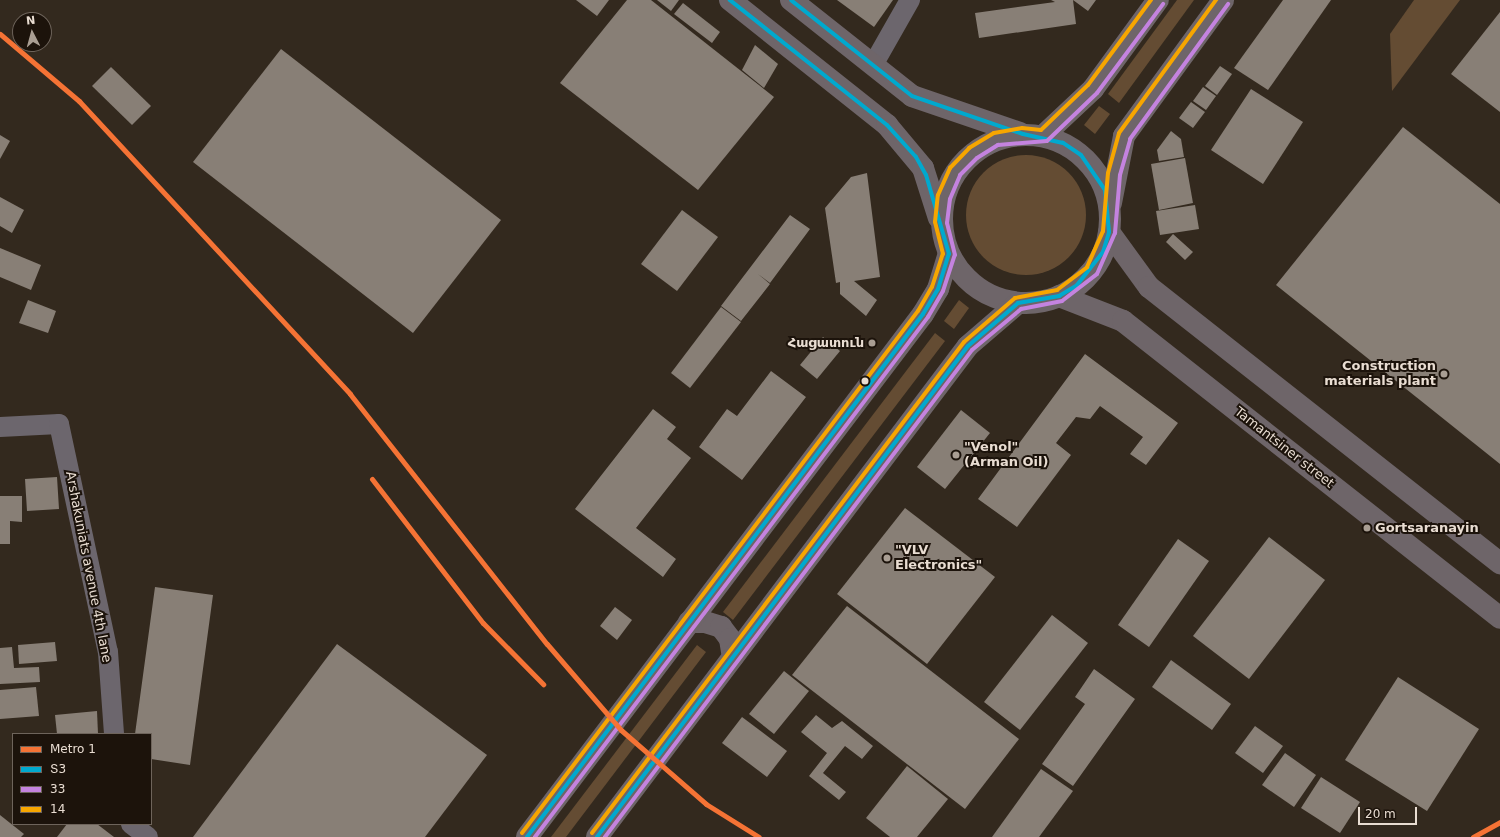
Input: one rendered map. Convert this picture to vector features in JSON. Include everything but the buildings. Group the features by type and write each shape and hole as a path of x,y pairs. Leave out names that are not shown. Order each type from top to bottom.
{"main road":[{"path":"730,0 887,125 923,168 941,223 949,254 960,273 977,288 1018,303 1059,296 1092,271 1109,221 1114,174 1124,136 1223,0"},
{"path":"791,0 912,96 1033,135 1063,143 1095,171 1109,221 1149,287 1500,563"},
{"path":"941,223 944,197 955,172 973,153 996,140 1033,135 1093,88 1158,0"},
{"path":"527,837 923,314 938,289 949,254"},
{"name":"Tamantsiner street","path":"1059,296 1123,321 1500,618"},
{"path":"597,837 968,346 1018,303"},
{"path":"689,622 705,622 721,627 730,639 733,657"}],"street":[{"path":"873,65 910,0"},
{"name":"Arshakuniats avenue 4th lane","path":"0,427 59,424 108,652 114,733"},
{"path":"132,825 148,837"}],"shaded area":[{"path":"1177,0 1194,0 1119,103 1108,94"},
{"path":"1414,0 1460,0 1392,91 1390,34"},
{"path":"1099,106 1110,114 1095,134 1084,125"},
{"path":"1026,155 1038,156 1049,160 1059,165 1068,173 1076,182 1081,192 1085,203 1085,227 1081,238 1076,248 1068,257 1059,265 1049,270 1038,274 1026,275 1014,274 1003,270 993,265 984,257 976,248 971,238 967,227 966,215 967,203 971,192 976,182 984,173 993,165 1003,160 1014,156"},
{"path":"959,300 969,308 954,329 944,321"},
{"path":"935,333 945,341 733,620 723,612"},
{"path":"697,645 706,652 566,837 551,837"}],"metro line":[{"name":"1","path":"0,34 79,101 350,394 547,644 621,730 706,804 759,837"},
{"name":"1","path":"372,479 483,623 543,684"},
{"name":"1","path":"1473,837 1500,822"}],"transit line":[{"name":"Տ3","path":"527,837 923,314 938,289 949,254 926,175 916,157 887,125 730,0"},
{"name":"Տ3","path":"597,837 968,346 1018,303 1059,296 1077,285 1103,252 1109,232 1105,190 1081,155 1063,143 1023,134 912,96 791,0"},
{"name":"14","path":"522,833 918,311 932,287 943,254 935,222 938,195 950,168 969,148 994,133 1022,128 1041,130 1088,85 1151,0"},
{"name":"14","path":"592,833 964,342 1015,298 1057,290 1087,267 1103,231 1108,173 1119,133 1216,0"},
{"name":"33","path":"535,837 928,317 943,291 955,255 947,223 950,199 960,175 977,158 998,145 1047,141 1097,93 1163,4"},
{"name":"33","path":"605,837 972,350 1021,309 1062,301 1097,274 1115,233 1120,175 1130,139 1228,4"}],"place":[{"name":"Հացատուն","path":"872,343"},
{"name":"Construction materials plant","path":"1444,374"},
{"name":"\"Venol\" (Arman Oil)","path":"956,455"},
{"name":"Gortsaranayin","path":"1367,528"},
{"name":"\"VLV Electronics\"","path":"887,558"}]}
